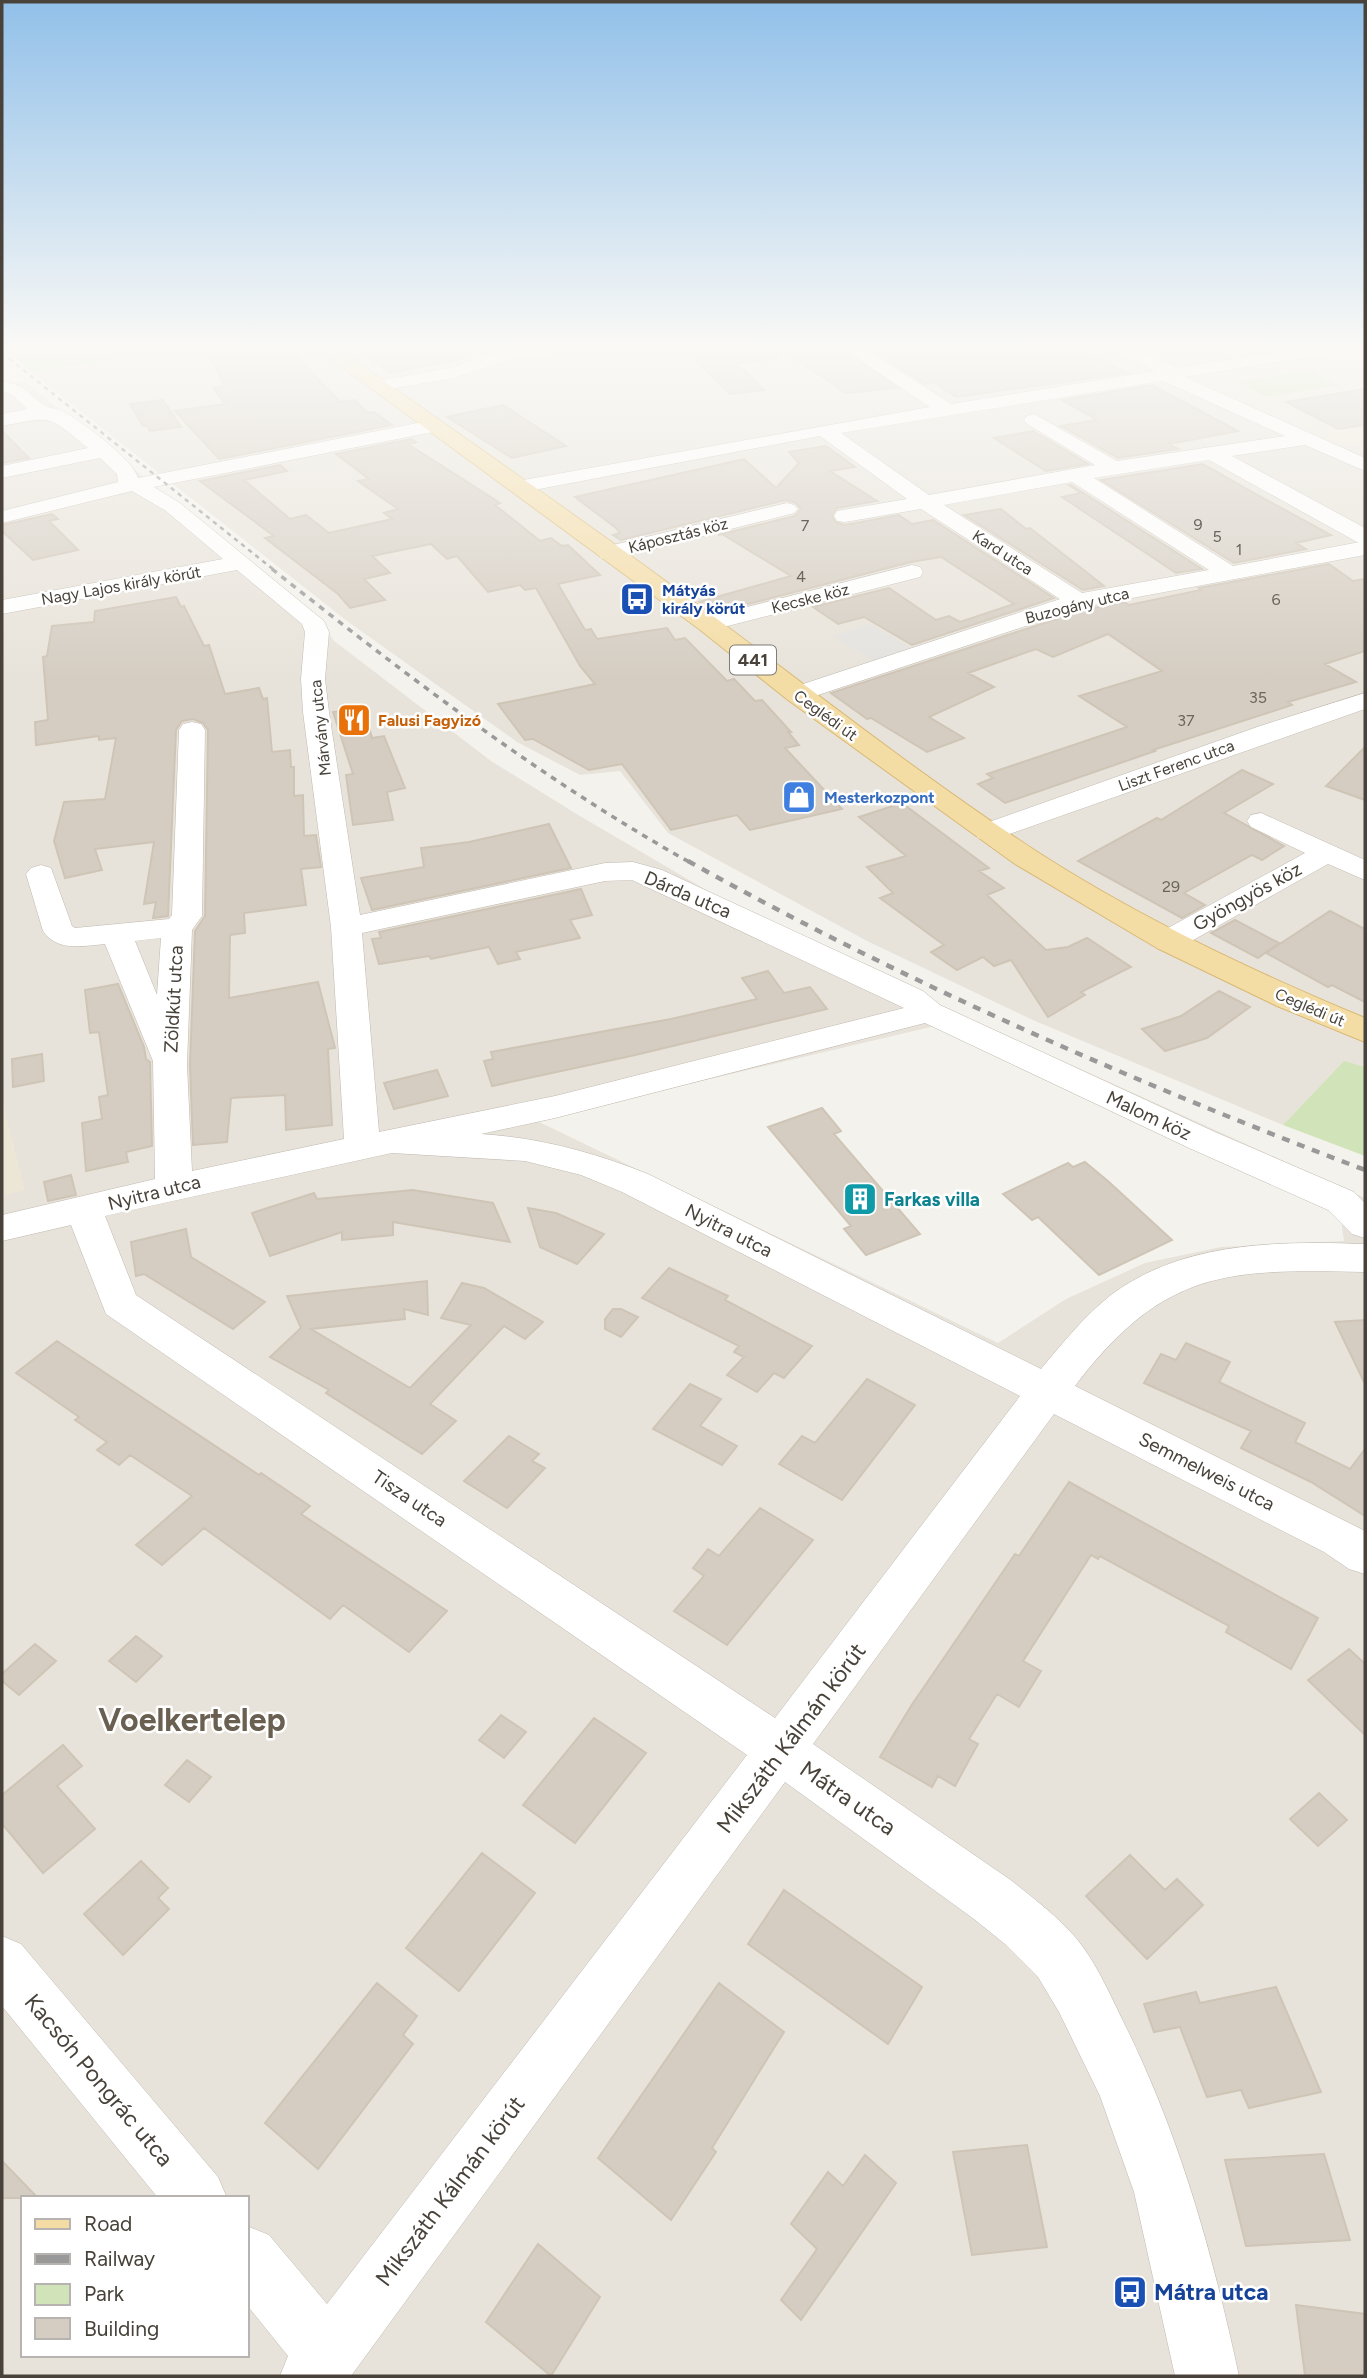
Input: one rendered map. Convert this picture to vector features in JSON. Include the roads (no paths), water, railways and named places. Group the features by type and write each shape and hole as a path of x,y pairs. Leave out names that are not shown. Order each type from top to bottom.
{"main road":[{"name":"Ceglédi út","path":"475,456 708,624 797,694 988,832 1089,897 1168,941 1289,999 1365,1031"}],"street":[{"path":"2,472 80,456"},
{"name":"Márvány utca","path":"109,456 127,473 127,480 173,507 312,621 317,632 313,679 316,712 375,1143"},
{"path":"2,517 133,485 281,456"},
{"path":"518,487 685,456"},
{"name":"Kard utca","path":"861,456 924,501 1078,601"},
{"path":"1094,456 1114,468"},
{"path":"845,516 1193,456"},
{"path":"1217,456 1365,537"},
{"path":"1345,456 1365,465"},
{"path":"1076,475 1228,572"},
{"name":"Káposztás köz","path":"609,553 787,509"},
{"name":"Buzogány utca","path":"797,694 1078,601 1365,548"},
{"name":"Nagy Lajos király körút","path":"2,607 240,563"},
{"name":"Kecske köz","path":"708,624 912,572"},
{"name":"Liszt Ferenc utca","path":"988,832 1269,732 1365,701"},
{"name":"Zöldkút utca","path":"174,1187 170,1065 178,927 187,916 192,730"},
{"path":"1261,821 1365,871"},
{"name":"Gyöngyös köz","path":"1168,941 1327,853"},
{"name":"Dárda utca","path":"346,928 605,872 633,871 681,888 912,998 928,1013"},
{"path":"41,874 58,931 70,938 178,927"},
{"path":"116,933 170,1065"},
{"name":"Nyitra utca","path":"2,1228 375,1143 555,1107 928,1013"},
{"name":"Malom köz","path":"928,1013 1341,1201 1365,1225"},
{"name":"Nyitra utca","path":"375,1143 512,1148 592,1165 635,1183 1048,1391"},
{"name":"Tisza utca","path":"84,1210 120,1304 696,1690 781,1752"},
{"name":"Mikszáth Kálmán körút","path":"320,2365 781,1752 1048,1391 1101,1327 1126,1304 1166,1281 1203,1268 1258,1258 1365,1258"},
{"name":"Semmelweis utca","path":"1048,1391 1340,1539 1365,1555"},
{"name":"Mátra utca","path":"781,1752 993,1900 1024,1925 1057,1958 1079,1992 1125,2085 1164,2192 1207,2376"},
{"name":"Kacsóh Pongrác utca","path":"2,1963 195,2196"},
{"path":"248,2258 320,2365"}],"railway":[{"path":"131,456 274,570"},
{"path":"272,569 373,648 528,761 635,831 691,863"},
{"path":"688,861 852,948 1020,1028 1192,1102 1365,1170"}],"place":[{"name":"Mátyás király körút","path":"637,599"},
{"name":"Falusi Fagyizó","path":"354,720"},
{"name":"Mesterkozpont","path":"799,797"},
{"name":"Farkas villa","path":"860,1199"},
{"name":"Mátra utca","path":"1130,2292"}],"district":[{"name":"Voelkertelep","path":"192,1720"}]}
